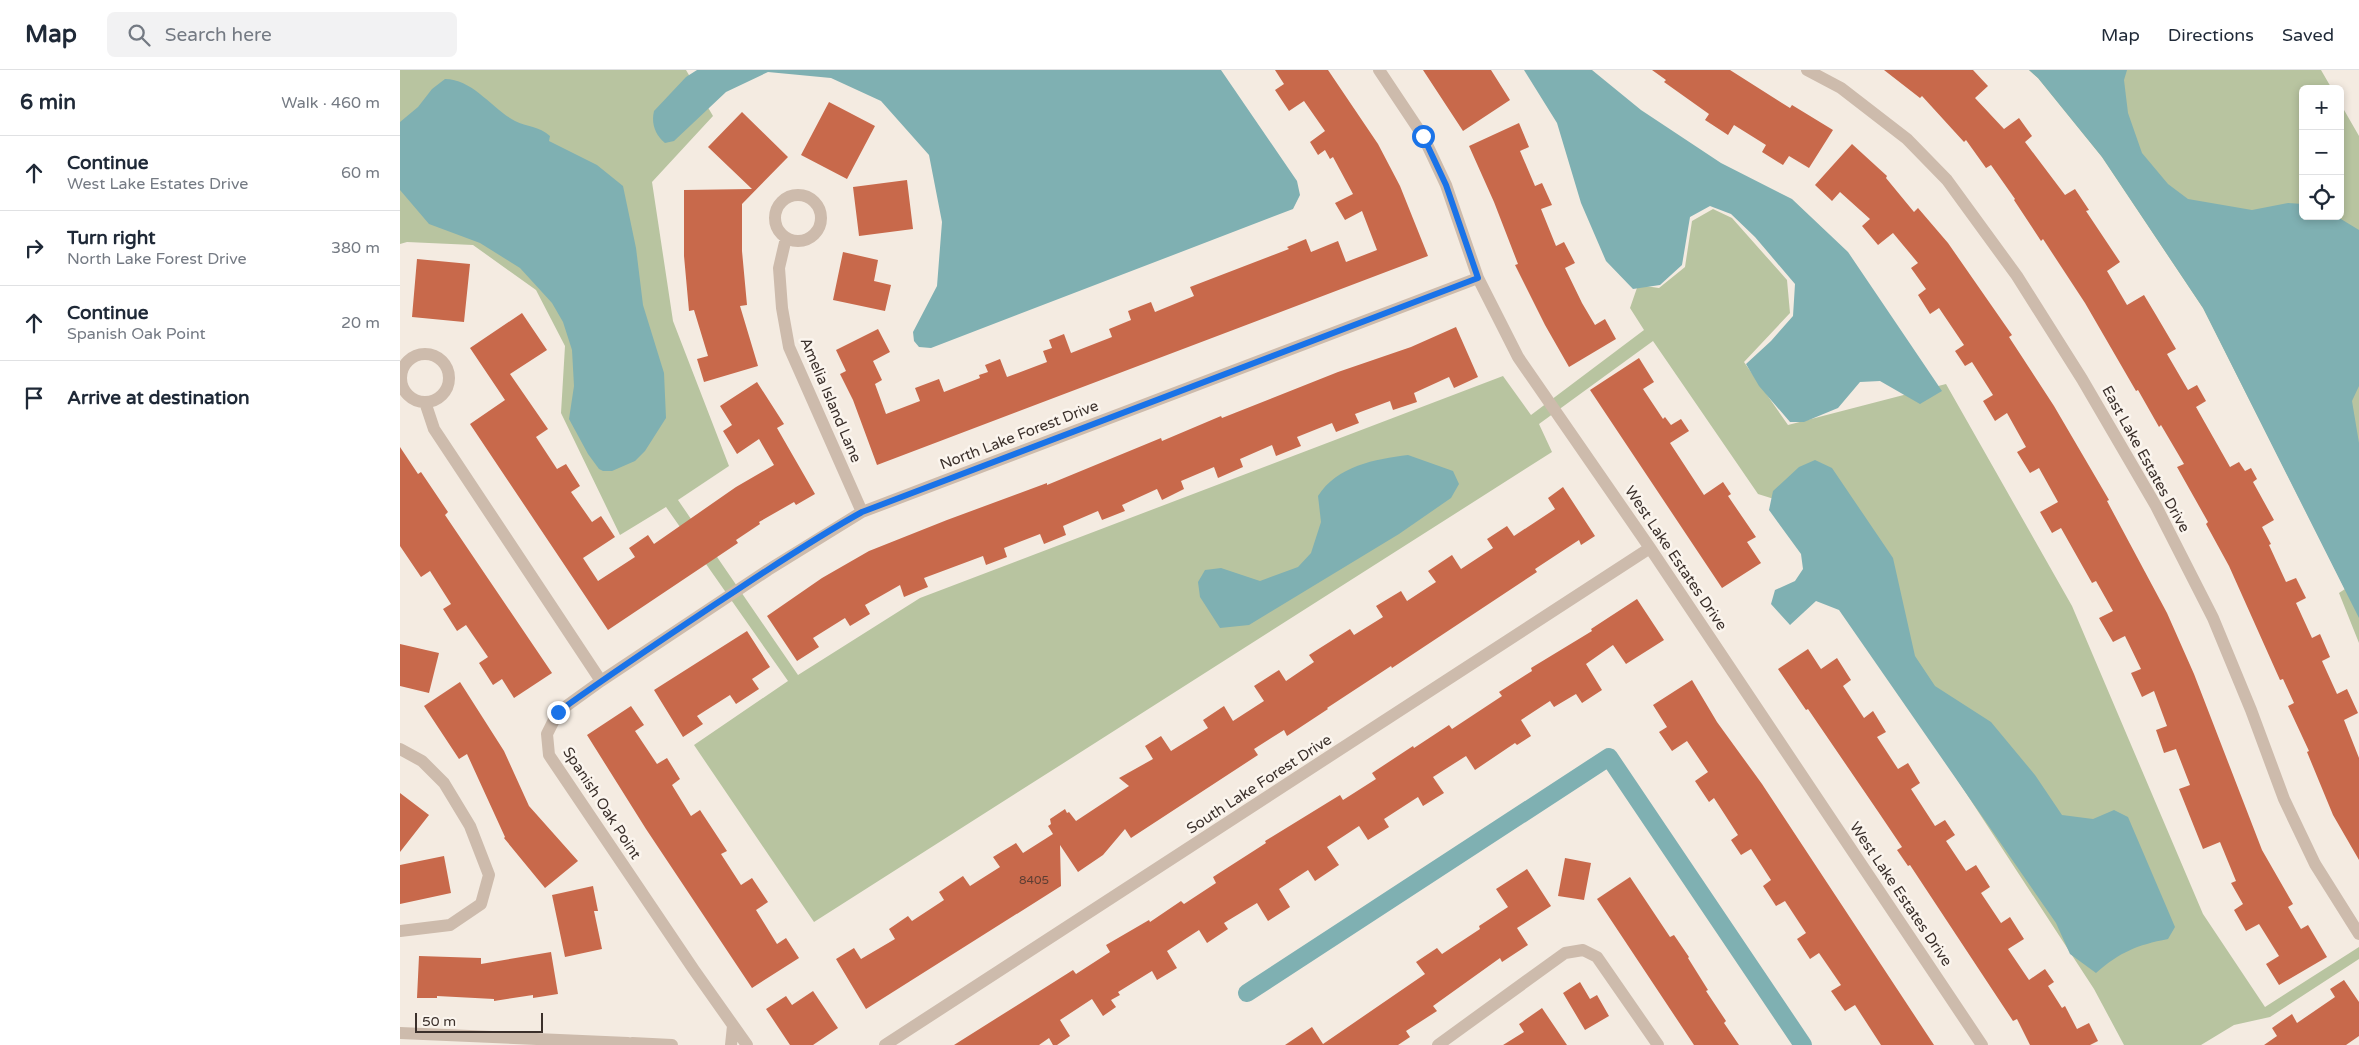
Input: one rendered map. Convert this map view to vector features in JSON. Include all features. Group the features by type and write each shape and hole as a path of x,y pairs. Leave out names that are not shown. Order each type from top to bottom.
{"street":[{"name":"West Lake Estates Drive","path":"1379,70 1423,136 1450,194 1478,278 1518,357 1650,548 1982,1045"},
{"name":"East Lake Estates Drive","path":"1807,70 1841,88 1907,139 1948,180 2017,276 2082,379 2156,506 2213,618 2251,710 2284,799 2315,864 2359,934"},
{"name":"Amelia Island Lane","path":"786,238 779,268 782,308 789,347 862,512"},
{"name":"North Lake Forest Drive","path":"601,681 776,565 862,512 1478,278"},
{"path":"425,402 434,429 601,681"},
{"name":"South Lake Forest Drive","path":"885,1045 1650,548"},
{"name":"Spanish Oak Point","path":"601,681 558,712 547,734 549,755 747,1045"},
{"path":"400,749 422,761 444,783 470,826 489,875 481,904 450,924 400,931"},
{"path":"1438,1045 1565,954 1583,950 1598,958 1658,1045"},
{"path":"731,1045 733,1026"},
{"path":"400,1033 672,1045"}],"green space":[{"path":"400,70 686,70 713,116 652,182 673,321 729,466 678,500 798,675 920,598 1503,376 1531,415 1644,330 1630,308 1638,285 1659,288 1685,267 1692,221 1713,209 1732,218 1787,280 1790,313 1744,362 1788,425 1946,384 2072,606 2203,914 2265,1007 2359,947 2359,959 2270,1017 2234,1025 2201,1045 2124,1045 2094,989 1774,499 1758,494 1653,341 1539,424 1552,452 814,922 694,745 788,681 666,507 620,535 561,413 565,346 536,290 473,245 407,242 400,244"},
{"path":"2029,70 2321,70 2330,85 2299,85 2299,220 2344,220 2344,110 2359,136 2359,643 2339,593 2345,589 2203,308 2102,157 2038,78"}],"water":[{"path":"697,70 1221,70 1297,181 1300,195 1293,209 931,348 919,347 914,341 913,332 937,286 942,222 929,155 881,101 831,78 768,72 726,92 674,141 665,143 655,129 654,111 686,77"},
{"path":"1524,70 1592,70 1641,110 1721,163 1792,199 1848,252 1942,391 1920,404 1880,381 1860,382 1838,408 1804,422 1790,422 1759,386 1746,364 1771,341 1793,316 1795,284 1755,237 1731,214 1710,206 1690,217 1682,265 1660,285 1633,289 1606,261 1581,203 1557,123"},
{"path":"2029,70 2127,70 2124,80 2128,113 2142,153 2168,184 2188,199 2252,210 2288,203 2299,204 2299,220 2343,220 2359,230 2359,386 2352,401 2359,443 2359,618 2203,308 2102,157 2038,78"},
{"path":"445,79 465,84 507,116 519,123 537,128 546,133 550,136 549,141 597,165 623,186 636,248 643,305 664,373 666,418 645,451 635,461 612,471 599,469 588,454 569,419 574,386 572,350 563,322 552,303 520,268 480,243 429,224 400,190 400,122 418,107 432,89"},
{"path":"1408,455 1453,471 1459,484 1451,498 1399,534 1249,625 1220,628 1200,597 1198,582 1205,570 1221,568 1260,581 1298,567 1311,553 1321,522 1318,496 1326,486 1346,471 1358,466"},
{"path":"1815,460 1832,468 1893,558 1915,656 1935,686 1991,722 2035,775 2062,815 2093,819 2114,810 2128,817 2175,927 2168,939 2129,950 2096,973 2070,954 2056,923 1839,610 1816,601 1790,625 1771,604 1775,590 1795,581 1803,569 1801,554 1769,510 1773,491 1799,467"}],"building":[{"path":"1275,70 1328,70 1378,144 1400,186 1428,256 877,465 853,400 840,374 846,371 836,350 878,329 890,352 873,361 882,380 875,384 886,414 920,401 915,388 939,379 944,392 980,378 979,375 988,372 985,365 1000,359 1007,377 1047,362 1043,351 1052,348 1049,340 1064,334 1071,353 1112,337 1109,329 1131,320 1128,311 1151,302 1155,312 1194,296 1190,287 1289,249 1287,247 1306,239 1311,252 1338,241 1346,262 1377,250 1362,211 1345,220 1335,203 1353,194 1333,157 1330,159 1325,150 1318,155 1310,142 1325,131 1304,101 1289,111 1275,90 1284,84"},
{"path":"1423,70 1491,70 1510,100 1463,131"},
{"path":"1652,70 1730,70 1790,108 1792,105 1833,130 1809,168 1789,156 1783,165 1762,152 1766,145 1734,125 1728,135 1705,120 1709,114 1664,82 1666,80"},
{"path":"1884,70 1973,70 1988,86 1975,98 2004,129 2019,118 2032,136 2025,142 2065,195 2075,189 2089,210 2086,211 2120,262 2107,271 2127,305 2144,295 2176,349 2167,354 2188,390 2197,385 2206,401 2196,407 2230,467 2239,462 2245,471 2251,468 2257,479 2253,482 2274,520 2262,527 2271,544 2269,545 2286,582 2296,578 2306,598 2296,603 2312,638 2320,634 2330,657 2322,661 2337,694 2347,689 2358,713 2344,720 2359,758 2359,860 2333,815 2307,752 2309,751 2288,706 2294,703 2283,679 2280,680 2229,566 2206,524 2208,522 2177,467 2184,464 2161,425 2159,427 2138,390 2136,391 2085,303 1991,165 1986,168 1966,140 1964,142 1922,96 1920,98"},
{"path":"829,102 875,126 847,179 801,155"},
{"path":"742,112 788,157 742,204 742,251 747,305 740,306 758,366 704,382 697,359 708,356 694,310 689,311 684,256 684,190 752,189 708,147"},
{"path":"1519,123 1529,147 1520,151 1535,186 1542,183 1552,205 1541,209 1556,246 1564,242 1575,263 1565,268 1595,325 1605,319 1616,339 1569,367 1545,325 1515,265 1518,264 1494,202 1469,146"},
{"path":"1852,144 1887,176 1886,178 1914,212 1918,208 1948,243 2012,335 2009,337 2054,406 2109,500 2107,501 2167,613 2194,674 2262,850 2293,904 2288,907 2301,929 2308,925 2327,957 2279,985 2266,964 2279,956 2259,924 2246,931 2234,910 2243,904 2231,883 2236,881 2220,842 2203,849 2179,789 2190,785 2176,749 2164,753 2156,730 2167,726 2154,691 2142,697 2131,673 2141,669 2125,636 2113,642 2099,618 2113,611 2096,581 2092,583 2061,528 2052,533 2040,512 2058,502 2039,468 2030,473 2017,452 2026,447 2007,413 1995,421 1983,401 1993,395 1972,362 1965,366 1955,351 1964,345 1939,308 1930,314 1918,295 1926,289 1911,268 1918,263 1893,233 1878,245 1862,226 1870,219 1840,192 1832,201 1815,185"},
{"path":"907,180 913,229 859,236 853,187"},
{"path":"843,252 878,260 874,281 891,285 885,311 833,300"},
{"path":"417,259 470,264 464,322 412,317"},
{"path":"522,313 547,350 510,374 548,429 536,437 557,469 566,464 580,486 571,492 592,522 601,516 615,537 583,558 598,581 635,557 629,548 648,535 654,544 736,487 774,465 759,439 737,454 723,431 732,425 720,406 757,382 784,424 777,428 815,494 796,505 794,502 759,522 760,524 736,540 738,543 608,630 470,424 505,400 470,348"},
{"path":"1456,327 1478,377 1454,388 1449,377 1414,393 1417,402 1393,410 1390,401 1355,414 1359,423 1336,432 1332,423 1297,437 1301,446 1276,456 1272,445 1240,459 1243,467 1218,478 1214,467 1181,481 1184,489 1162,500 1157,489 1122,505 1125,511 1102,520 1098,511 1063,526 1066,535 1044,544 1040,534 1004,548 1007,557 986,565 983,556 924,578 928,587 904,597 900,585 865,605 870,614 850,626 845,618 813,638 819,647 797,661 767,616 822,578 869,551 1047,483 1047,485 1161,438 1162,441 1221,416 1222,418 1338,372 1411,347"},
{"path":"1639,358 1654,382 1643,389 1663,419 1665,417 1671,425 1681,419 1689,431 1670,443 1704,495 1723,482 1731,494 1728,496 1756,537 1747,542 1761,563 1722,588 1590,390"},
{"path":"400,447 418,474 421,472 448,512 445,515 552,673 514,698 502,679 493,685 479,663 488,657 466,625 457,631 443,609 451,604 430,571 421,577 400,546"},
{"path":"1563,487 1595,536 1581,545 1579,540 1535,569 1537,572 1287,736 1284,730 1254,749 1258,755 1131,838 1125,829 1103,855 1078,872 1060,845 1061,886 866,1009 836,959 854,948 861,959 895,939 889,929 908,916 912,921 944,900 939,892 963,876 970,886 1000,867 993,857 1016,843 1023,853 1053,834 1048,826 1051,824 1050,819 1065,809 1076,821 1129,786 1119,778 1153,759 1145,746 1161,736 1171,751 1208,728 1203,720 1224,706 1233,721 1264,701 1254,686 1279,670 1286,681 1314,662 1309,655 1350,629 1354,635 1383,617 1376,606 1401,591 1407,601 1436,582 1428,571 1452,555 1461,569 1493,548 1487,539 1507,526 1514,536 1555,509 1548,498"},
{"path":"1637,599 1664,640 1626,664 1613,645 1586,664 1602,690 1582,703 1576,694 1554,707 1550,701 1521,720 1531,736 1517,745 1515,743 1475,770 1466,756 1433,777 1444,793 1423,806 1418,797 1384,819 1389,827 1368,840 1359,826 1327,847 1339,865 1315,881 1308,870 1279,889 1290,907 1268,921 1257,903 1224,923 1228,929 1207,943 1199,930 1167,951 1177,968 1157,980 1152,971 1118,992 1120,995 1111,1000 1116,1007 1103,1016 1092,999 1060,1020 1070,1036 1057,1045 1053,1045 1049,1038 1039,1045 954,1045 1073,970 1076,974 1110,952 1106,945 1149,920 1150,922 1181,901 1184,904 1216,883 1213,877 1266,843 1265,841 1340,795 1343,800 1376,779 1372,773 1449,725 1452,729 1502,696 1499,692 1532,671 1531,668 1592,631 1591,629"},
{"path":"747,631 770,667 752,679 759,689 736,704 730,695 697,716 703,724 683,737 654,690"},
{"path":"400,644 439,653 429,693 400,686"},
{"path":"1808,649 1821,669 1837,658 1851,680 1843,686 1864,718 1873,711 1886,732 1877,737 1898,769 1908,763 1920,783 1911,789 1935,826 1945,820 1955,835 1946,841 1966,871 1976,865 1990,887 1981,893 2001,923 2010,917 2024,939 2008,949 2029,980 2045,969 2054,982 2048,986 2062,1008 2065,1006 2077,1029 2089,1023 2098,1041 2090,1045 2030,1045 2017,1019 2013,1021 1910,865 1908,866 1897,850 1902,847 1808,709 1806,710 1778,669"},
{"path":"1692,680 1717,722 1762,784 1934,1045 1881,1045 1855,1005 1845,1011 1831,991 1841,985 1819,953 1810,959 1797,939 1806,933 1785,901 1776,906 1763,886 1771,880 1751,849 1741,855 1731,840 1738,835 1714,798 1709,802 1695,781 1708,772 1687,741 1672,751 1659,732 1667,727 1653,705"},
{"path":"460,682 504,751 529,806 578,861 545,888 504,838 467,754 459,759 424,706"},
{"path":"631,706 644,725 635,731 657,764 667,758 680,779 672,785 691,816 700,810 727,851 721,854 741,885 752,878 768,902 756,910 777,944 786,938 799,958 752,988 646,829 587,735"},
{"path":"400,793 429,815 400,852"},
{"path":"444,856 451,893 400,904 400,865"},
{"path":"1565,858 1591,863 1584,900 1558,896"},
{"path":"1527,869 1551,906 1517,928 1528,945 1502,962 1500,958 1433,1006 1437,1011 1406,1031 1410,1037 1398,1045 1285,1045 1312,1027 1323,1044 1425,974 1416,962 1437,948 1442,954 1480,929 1479,926 1508,907 1496,889"},
{"path":"1630,877 1670,937 1674,935 1689,957 1708,990 1706,991 1726,1021 1724,1023 1739,1045 1694,1045 1597,899"},
{"path":"593,886 598,911 594,911 602,949 565,957 552,895"},
{"path":"551,952 558,994 533,998 533,995 494,1001 494,999 437,996 437,998 417,998 419,956 481,958 481,964"},
{"path":"2344,980 2359,1002 2359,1036 2346,1045 2264,1045 2277,1036 2272,1028 2292,1014 2297,1023 2335,997 2330,989"},
{"path":"1580,982 1590,999 1597,995 1609,1016 1585,1030 1563,993"},
{"path":"813,991 838,1028 813,1045 790,1045 766,1009 786,996 792,1005"},
{"path":"1542,1008 1567,1045 1503,1045 1524,1032 1519,1024"}],"waterway":[{"path":"1247,993 1609,757 1803,1045"}],"route":[{"path":"558,712 601,681 768,570 831,529 862,512 1478,278 1446,185 1423,136"}]}
